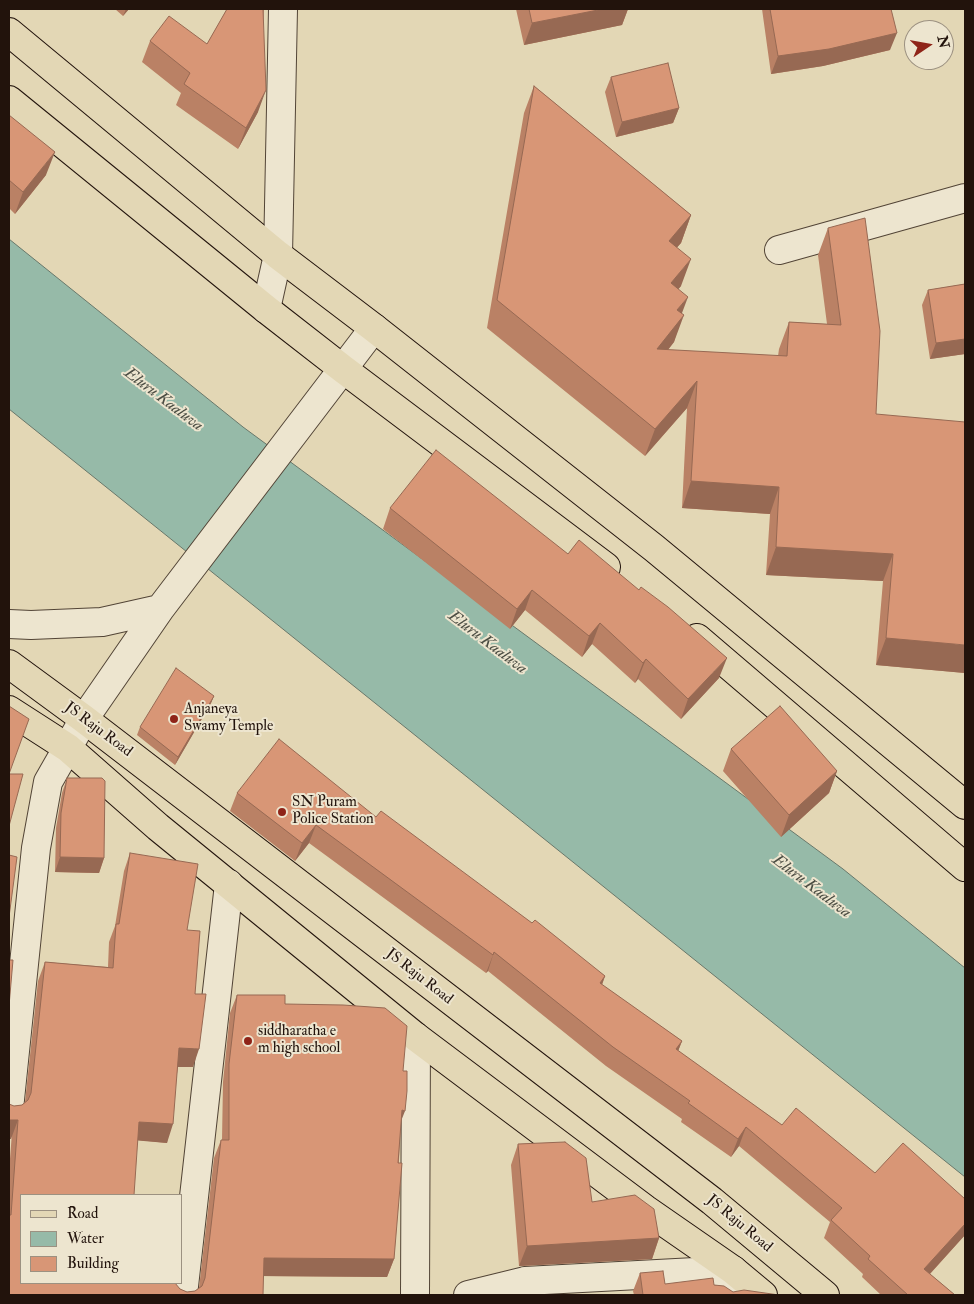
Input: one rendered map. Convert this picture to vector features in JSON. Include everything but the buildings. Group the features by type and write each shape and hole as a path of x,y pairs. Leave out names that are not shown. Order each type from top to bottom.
{"main road":[{"path":"9,32 278,255 654,548 965,806"},
{"path":"9,100 266,309 622,579"},
{"path":"678,622 965,867"},
{"name":"JS Raju Road","path":"9,664 712,1201 825,1295"},
{"path":"9,710 68,748 158,827 416,1037 645,1209 731,1282 763,1295"}],"street":[{"path":"266,309 278,255 283,9"},
{"path":"779,250 965,198"},
{"path":"9,1109 36,848 48,782 84,720 160,609 374,328"},
{"path":"9,624 102,622 160,609"},
{"path":"183,1295 229,884"},
{"path":"415,1295 416,1037"},
{"path":"468,1295 524,1288 731,1282"}],"water":[{"name":"Eluru Kaaluva","path":"9,239 243,427 843,869 965,968 965,1177 9,409"}],"place":[{"name":"Anjaneya Swamy Temple","path":"174,719"},
{"name":"SN Puram Police Station","path":"282,812"},
{"name":"siddharatha e m high school","path":"248,1041"}]}
